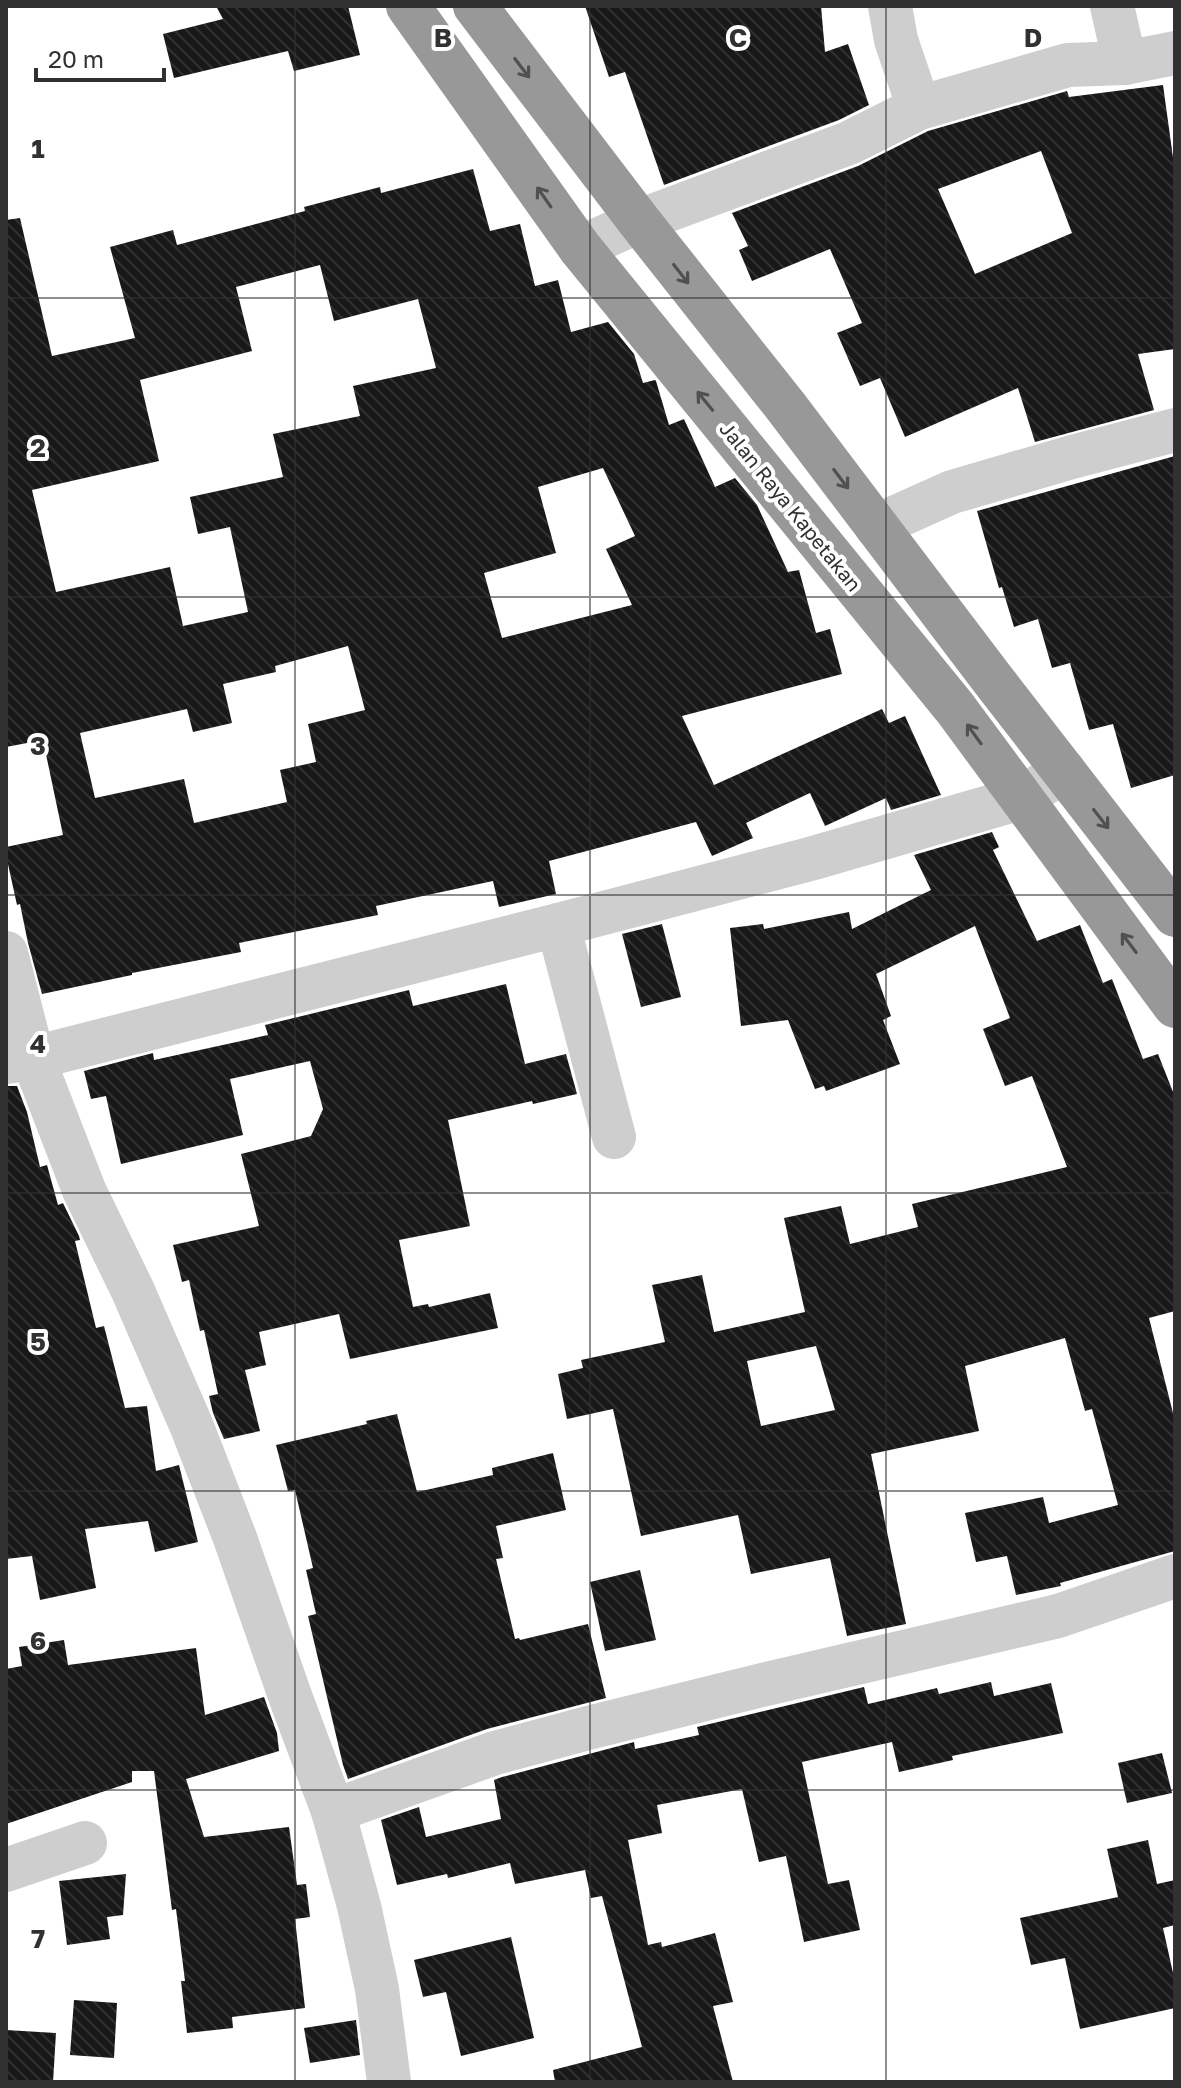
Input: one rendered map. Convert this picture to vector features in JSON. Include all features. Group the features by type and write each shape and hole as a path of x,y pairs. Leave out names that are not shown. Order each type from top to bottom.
{"highway":[{"name":"Jalan Raya Kapetakan","path":"408,6 580,248 955,708 1175,1006"},
{"path":"475,6 1175,915"}],"street":[{"path":"890,6 896,40 919,108"},
{"path":"1112,6 1125,63"},
{"path":"580,248 639,221 849,143 919,108 1068,65 1125,63 1175,53"},
{"path":"876,526 952,492 1175,430"},
{"path":"20,1060 810,859 1021,798 1064,771"},
{"path":"558,925 614,1137"},
{"path":"6,953 20,1060 133,1291 192,1427 333,1811 359,1906 377,1989 389,2082"},
{"path":"333,1811 495,1753 743,1690 1058,1616 1175,1576"},
{"path":"6,1870 85,1843"}],"building":[{"path":"216,6 348,6 360,55 294,71 288,51 174,78 163,34 223,19"},
{"path":"585,6 821,6 825,52 848,44 869,105 839,120 664,185 625,72 609,77"},
{"path":"1163,85 1175,172 1175,349 1138,354 1154,410 1035,442 1018,388 905,437 880,378 860,386 837,333 862,323 830,249 752,281 739,250 748,246 732,213 858,166 928,131 1067,91 1069,97","holes":["1041,151 1072,233 975,274 938,189"]},
{"path":"473,169 490,231 520,224 535,286 558,280 571,332 608,322 634,354 643,383 656,381 669,425 684,419 715,487 735,478 757,505 788,572 799,570 816,633 830,629 842,674 682,716 714,785 882,709 889,723 905,716 941,795 891,810 886,798 825,826 810,793 746,823 753,838 712,856 696,822 549,861 556,894 499,907 493,881 376,906 378,915 239,943 241,952 42,994 6,855 6,847 63,835 43,740 6,747 6,220 20,218 52,356 135,338 110,247 173,230 177,245 305,211 304,207 380,187 381,193","holes":["320,265 334,321 418,299 436,368 353,386 360,416 273,434 283,477 190,497 198,534 230,527 248,612 183,626 170,567 56,592 32,490 159,461 140,380 252,351 236,287","603,468 635,536 606,549 632,605 502,638 484,573 556,553 538,487","348,646 365,710 308,724 316,762 280,770 287,802 194,823 184,779 95,798 80,733 187,709 193,732 232,723 223,684 276,672 275,666"]},
{"path":"1175,456 1175,775 1131,788 1113,724 1089,730 1070,663 1052,668 1038,619 1014,627 1002,587 999,588 977,511"},
{"path":"992,832 999,847 993,850 1037,941 1080,925 1103,983 1112,979 1143,1059 1158,1054 1175,1097 1175,1311 1149,1318 1175,1421 1175,1551 1060,1583 1061,1586 1016,1595 1007,1556 976,1562 965,1513 1043,1497 1049,1523 1118,1505 1092,1409 1085,1411 1065,1338 965,1366 979,1431 871,1454 906,1624 847,1636 830,1558 751,1574 738,1515 641,1536 613,1409 567,1419 558,1374 583,1368 581,1360 665,1342 652,1285 702,1275 714,1332 805,1312 784,1218 841,1206 850,1244 918,1227 912,1204 1067,1167 1032,1076 1005,1086 983,1029 1010,1018 975,926 876,974 891,1016 883,1020 900,1064 826,1091 824,1086 815,1089 788,1020 741,1026 730,928 763,924 764,929 849,912 852,929 931,890 914,855","holes":["816,1346 835,1410 761,1426 747,1361"]},
{"path":"662,924 681,997 641,1007 622,934"},
{"path":"506,984 525,1064 566,1054 577,1094 448,1120 470,1226 399,1240 413,1307 428,1304 429,1307 490,1293 498,1328 350,1359 339,1314 259,1332 266,1365 245,1370 260,1431 224,1439 209,1396 218,1394 204,1330 200,1331 189,1280 182,1282 173,1245 259,1226 241,1154 311,1136 323,1109 310,1061 230,1079 243,1135 121,1164 106,1096 91,1099 84,1071 153,1053 154,1060 268,1035 265,1025 409,990 413,1006"},
{"path":"6,1086 17,1086 27,1112 40,1167 47,1165 58,1205 63,1203 79,1236 80,1240 75,1241 96,1328 104,1326 125,1408 147,1406 156,1471 179,1465 198,1542 155,1552 148,1521 85,1529 96,1588 40,1600 32,1556 6,1559"},
{"path":"397,1414 417,1492 493,1475 492,1468 553,1453 566,1510 496,1526 503,1558 496,1559 515,1639 588,1624 606,1698 487,1729 348,1779 308,1616 316,1614 306,1570 313,1568 295,1490 288,1491 276,1445"},
{"path":"640,1570 656,1640 605,1651 590,1582"},
{"path":"64,1640 68,1665 196,1648 205,1715 264,1697 277,1733 279,1751 186,1779 204,1837 289,1827 297,1885 306,1884 310,1917 295,1919 305,2008 232,2017 233,2028 187,2033 181,1981 185,1981 176,1909 172,1910 154,1771 132,1771 132,1782 6,1824 6,1669 22,1666 19,1647"},
{"path":"991,1682 994,1696 1051,1683 1063,1733 952,1756 953,1760 899,1772 892,1742 802,1762 828,1884 849,1880 860,1930 804,1942 786,1856 759,1862 742,1789 657,1805 662,1833 628,1840 648,1945 661,1942 662,1947 715,1933 733,2002 713,2006 733,2082 555,2082 553,2070 642,2047 602,1896 591,1898 585,1870 515,1884 510,1863 448,1878 447,1874 397,1885 381,1820 419,1807 426,1837 501,1819 494,1780 502,1777 634,1742 635,1749 699,1735 697,1727 864,1687 868,1704 937,1688 939,1694"},
{"path":"1162,1753 1172,1793 1127,1803 1118,1763"},
{"path":"1148,1840 1157,1884 1175,1880 1175,1925 1163,1928 1175,1982 1175,2008 1080,2029 1065,1958 1031,1965 1020,1918 1118,1897 1107,1849"},
{"path":"126,1874 123,1915 107,1917 110,1939 67,1945 59,1881"},
{"path":"511,1937 534,2038 461,2056 446,1992 423,1997 414,1960"},
{"path":"74,2000 117,2003 114,2058 70,2055"},
{"path":"356,2020 360,2055 310,2063 304,2028"},
{"path":"6,2030 56,2033 53,2082 6,2082"}]}
